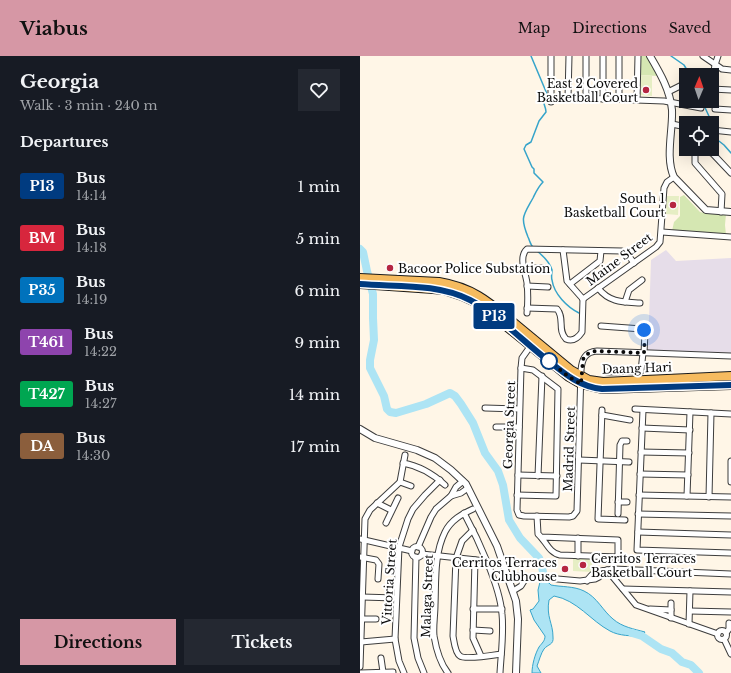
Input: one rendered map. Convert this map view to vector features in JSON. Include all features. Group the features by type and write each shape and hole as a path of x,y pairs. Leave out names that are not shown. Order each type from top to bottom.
{"main road":[{"name":"Daang Hari","path":"361,281 444,290 462,296 474,302 533,344 569,377 581,380 602,389 731,376"},
{"name":"Daang Hari","path":"669,383 731,385"}],"street":[{"path":"551,56 551,100 586,98 679,104"},
{"path":"568,98 569,56"},
{"path":"586,56 586,98"},
{"path":"603,56 603,99"},
{"path":"619,56 619,99"},
{"path":"637,100 638,56"},
{"path":"650,56 668,92 671,102 672,124 670,162 671,171 674,177 703,207 710,211 731,212"},
{"path":"702,56 722,69 731,70"},
{"path":"714,68 718,56"},
{"path":"668,92 679,87"},
{"path":"719,89 731,90"},
{"path":"715,109 731,110"},
{"path":"672,124 679,126"},
{"path":"719,131 731,132"},
{"path":"695,156 695,163 722,194 721,212"},
{"path":"715,156 731,173"},
{"path":"674,177 664,188 662,232 731,237"},
{"name":"Maine Street","path":"527,286 527,310 557,309 561,315 562,333 566,339 576,339 582,332 583,298 658,245 662,232"},
{"path":"548,286 527,286 524,268 524,252 529,249 544,249 624,252 634,263"},
{"path":"563,250 566,277 570,284 583,298"},
{"path":"570,284 600,261 601,251"},
{"path":"524,268 544,268"},
{"path":"626,302 628,290 642,280"},
{"path":"598,288 606,297 613,300 640,303"},
{"path":"601,326 642,329 645,333 641,371 607,372"},
{"name":"Georgia Street","path":"533,344 522,358 516,510 518,515 537,516"},
{"name":"Madrid Street","path":"537,516 569,517 575,514 577,508 581,380 583,360 584,357 590,352 731,356"},
{"path":"517,495 556,496 557,476 558,389 531,369 521,368"},
{"path":"538,476 542,376"},
{"path":"484,408 519,409"},
{"path":"635,409 731,414"},
{"path":"643,410 637,550 731,553"},
{"path":"625,520 598,519 599,460 602,412 630,420"},
{"path":"687,496 690,412"},
{"path":"709,497 711,413"},
{"path":"496,427 519,427"},
{"path":"642,428 690,430"},
{"path":"360,430 379,440 426,454 444,464 463,481 468,488 491,532 516,601 518,619 516,673"},
{"path":"618,514 621,442 627,441"},
{"path":"641,452 689,453"},
{"path":"360,666 362,619 362,539 366,516 377,503 400,482 405,455"},
{"path":"579,460 629,462"},
{"path":"731,461 731,482"},
{"path":"404,463 423,469 446,485"},
{"path":"640,474 688,475"},
{"path":"518,475 557,476"},
{"name":"Vittoria Street","path":"404,673 399,661 395,639 399,547 413,509 440,480"},
{"path":"412,551 414,547 418,547 436,509 451,496 456,487 463,481"},
{"path":"400,482 411,486"},
{"path":"451,496 461,493 468,488"},
{"path":"639,495 731,497"},
{"path":"386,523 398,498"},
{"path":"618,502 627,502"},
{"path":"377,503 391,510"},
{"name":"Malaga Street","path":"448,673 444,668 436,647 434,634 438,556 445,532 450,524 464,513 473,510"},
{"path":"464,513 486,561 497,590 502,609 500,673"},
{"path":"638,514 731,516"},
{"path":"537,516 537,532 554,553 560,555 618,557 618,540 542,537"},
{"path":"473,530 462,541 456,558 453,636 458,654 461,657 464,658 501,654"},
{"path":"638,532 731,535"},
{"path":"578,538 578,556"},
{"path":"362,539 412,551"},
{"path":"418,547 422,550 422,554"},
{"path":"412,551 412,555 416,557"},
{"path":"416,557 422,554 486,561"},
{"path":"362,557 376,560 378,564 378,578"},
{"path":"416,557 414,638 418,658 424,673"},
{"path":"475,560 473,638 481,656"},
{"path":"508,576 587,581 591,574 597,571 613,569 731,574"},
{"path":"605,571 636,605 718,634 719,638 724,639 731,654"},
{"path":"513,591 521,586 526,578"},
{"path":"623,589 731,592"},
{"path":"689,624 690,591"},
{"path":"362,596 396,598"},
{"path":"671,603 671,618"},
{"path":"473,609 502,609"},
{"path":"645,609 671,610"},
{"path":"690,611 731,612"},
{"path":"362,619 376,619"},
{"path":"724,639 729,629 729,623"},
{"path":"473,630 490,631"},
{"path":"718,634 722,630 726,633"},
{"path":"361,642 395,639"},
{"path":"381,658 382,672"},
{"path":"360,673 393,672"}],"shaded area":[{"path":"666,250 676,261 731,258 731,353 648,350 651,260"}],"green space":[{"path":"639,56 647,56 658,76 639,75"},
{"name":"East 2 Covered Basketball Court","path":"641,75 652,76 652,96 640,95"},
{"path":"684,195 700,212 708,214 726,214 726,235 672,231 674,222 680,216 680,197"},
{"name":"South 1 Basketball Court","path":"667,196 679,196 678,215 666,214"},
{"name":"Cerritos Terraces Basketball Court","path":"573,558 592,559 592,572 573,571"}],"water":[{"path":"540,582 576,588 584,591 593,597 609,616 617,622 645,632 642,636 614,633 603,627 577,606 562,598 554,596 549,600 548,606 553,632 553,642 544,649 540,657 537,666 541,673 532,673 536,653 545,638 530,610 533,609 539,601 538,590"}],"waterway":[{"path":"531,56 547,94 543,98 546,112 539,121 531,142 526,145 524,149 534,169 534,173 543,182 527,209 523,221 531,244 534,248"},
{"path":"671,56 686,68"},
{"path":"705,108 709,116"},
{"path":"719,141 731,153"},
{"path":"360,249 363,252 373,294 374,340 370,368 384,396 387,409 390,412 396,413 426,404 450,393 455,396 473,423 485,453 498,471 503,485 509,520 520,538 539,558 542,566 546,593"},
{"path":"537,251 546,259 551,267 553,285 558,295 566,304 579,313"},
{"path":"632,633 642,636 661,649 672,653 682,662 691,665 699,673"}],"bus line":[{"name":"P13","path":"360,284 444,290 462,296 490,313 530,347 569,377 588,387 602,389 731,385"}],"place":[{"name":"East 2 Covered Basketball Court","path":"646,90"},
{"name":"South 1 Basketball Court","path":"673,205"},
{"name":"Bacoor Police Substation","path":"390,268"},
{"name":"Cerritos Terraces Basketball Court","path":"583,565"},
{"name":"Cerritos Terraces Clubhouse","path":"565,569"}],"route":[{"path":"549,361 569,377 581,384 582,364 586,355 593,351 644,353 644,330"}]}
